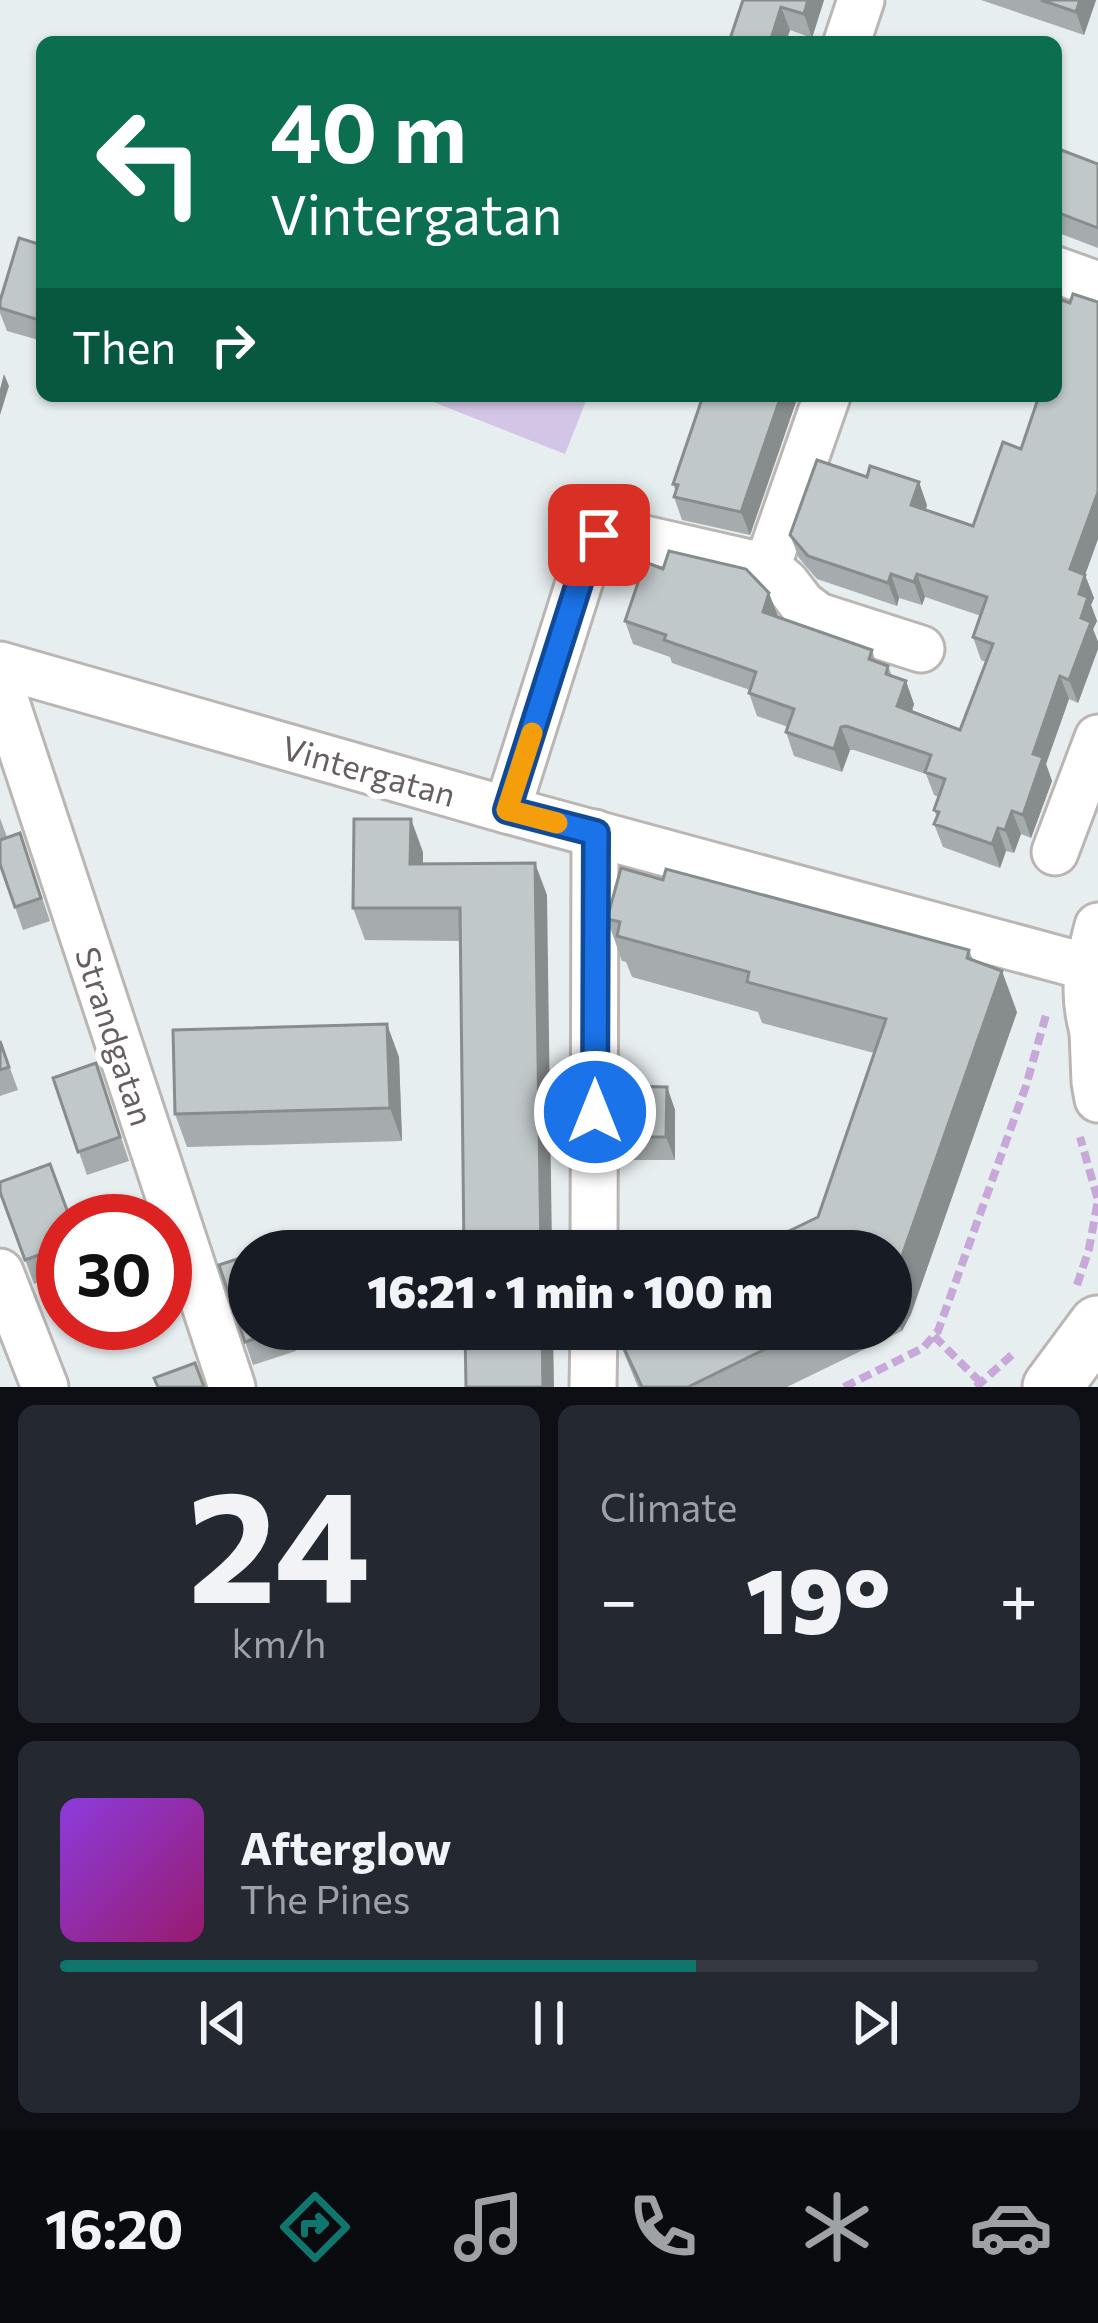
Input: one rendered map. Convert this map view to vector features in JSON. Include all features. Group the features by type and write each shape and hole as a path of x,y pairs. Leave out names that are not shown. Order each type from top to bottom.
{"street":[{"path":"850,36 861,0"},
{"path":"1062,272 1098,285"},
{"path":"767,567 824,402"},
{"path":"507,810 593,539 627,536 767,567 818,616 921,649"},
{"name":"Vintergatan","path":"0,665 596,833 1092,947"},
{"name":"Strandgatan","path":"0,684 232,1387"},
{"path":"1055,852 1098,738"},
{"path":"594,1230 596,833"},
{"path":"1092,947 1086,1001 1095,1039 1098,1099"},
{"path":"0,1272 45,1387"},
{"path":"1052,1387 1083,1312"},
{"path":"593,1387 594,1350"}],"path":[{"path":"844,1387 922,1348 934,1336 1026,1086 1040,1035"},
{"path":"1083,1312 1076,1287 1089,1250 1098,1199"},
{"path":"934,1336 981,1383 976,1387"}],"shaded area":[{"path":"433,402 586,402 565,454"}],"building":[{"path":"743,0 808,0 804,14 781,7 772,36 731,36"},
{"path":"1041,0 1080,0 1076,12"},
{"path":"1062,150 1098,164 1098,228 1062,214"},
{"path":"19,238 36,243 36,319 0,308"},
{"path":"1073,294 1098,302 1098,492 1070,569 1085,575 1079,594 1088,597 1081,618 1091,622 1069,680 1060,676 1033,754 1043,757 1023,815 1012,811 1005,830 998,828 992,844 934,824 945,779 925,772 931,755 846,726 841,727 834,749 786,732 794,709 749,693 756,672 625,621 645,562 663,569 669,551 746,569 769,593 763,612 872,650 869,659 888,666 886,674 906,681 897,706 960,730 993,644 973,637 987,597 917,574 914,582 891,574 888,583 808,556 790,535 817,460 867,477 870,466 919,482 911,505 973,526 1003,442 1021,449 1037,402 1062,402 1062,300 1070,303"},
{"path":"701,402 779,402 741,512 674,497 678,485 673,484"},
{"path":"354,819 411,819 410,864 535,863 541,1230 464,1230 460,908 353,908"},
{"path":"20,833 41,898 15,907 0,864 0,840"},
{"path":"621,868 663,880 666,869 969,950 967,958 1002,971 911,1230 791,1230 818,1217 886,1019 747,982 749,972 617,936 620,922 607,919"},
{"path":"387,1024 390,1108 175,1114 173,1030"},
{"path":"0,1041 9,1067 0,1070"},
{"path":"96,1063 120,1137 78,1152 53,1078"},
{"path":"615,1086 667,1087 666,1137 614,1137"},
{"path":"50,1164 61,1194 36,1194 36,1256 25,1260 0,1182"},
{"path":"228,1262 228,1292 219,1265"},
{"path":"465,1350 542,1350 543,1387 466,1387"},
{"path":"625,1350 763,1350 688,1387 642,1387"},
{"path":"195,1363 204,1387 158,1387 154,1378"}],"slow traffic":[{"path":"532,733 507,810 557,823"}],"route":[{"path":"595,1112 596,833 507,810 593,539 599,535"}]}
